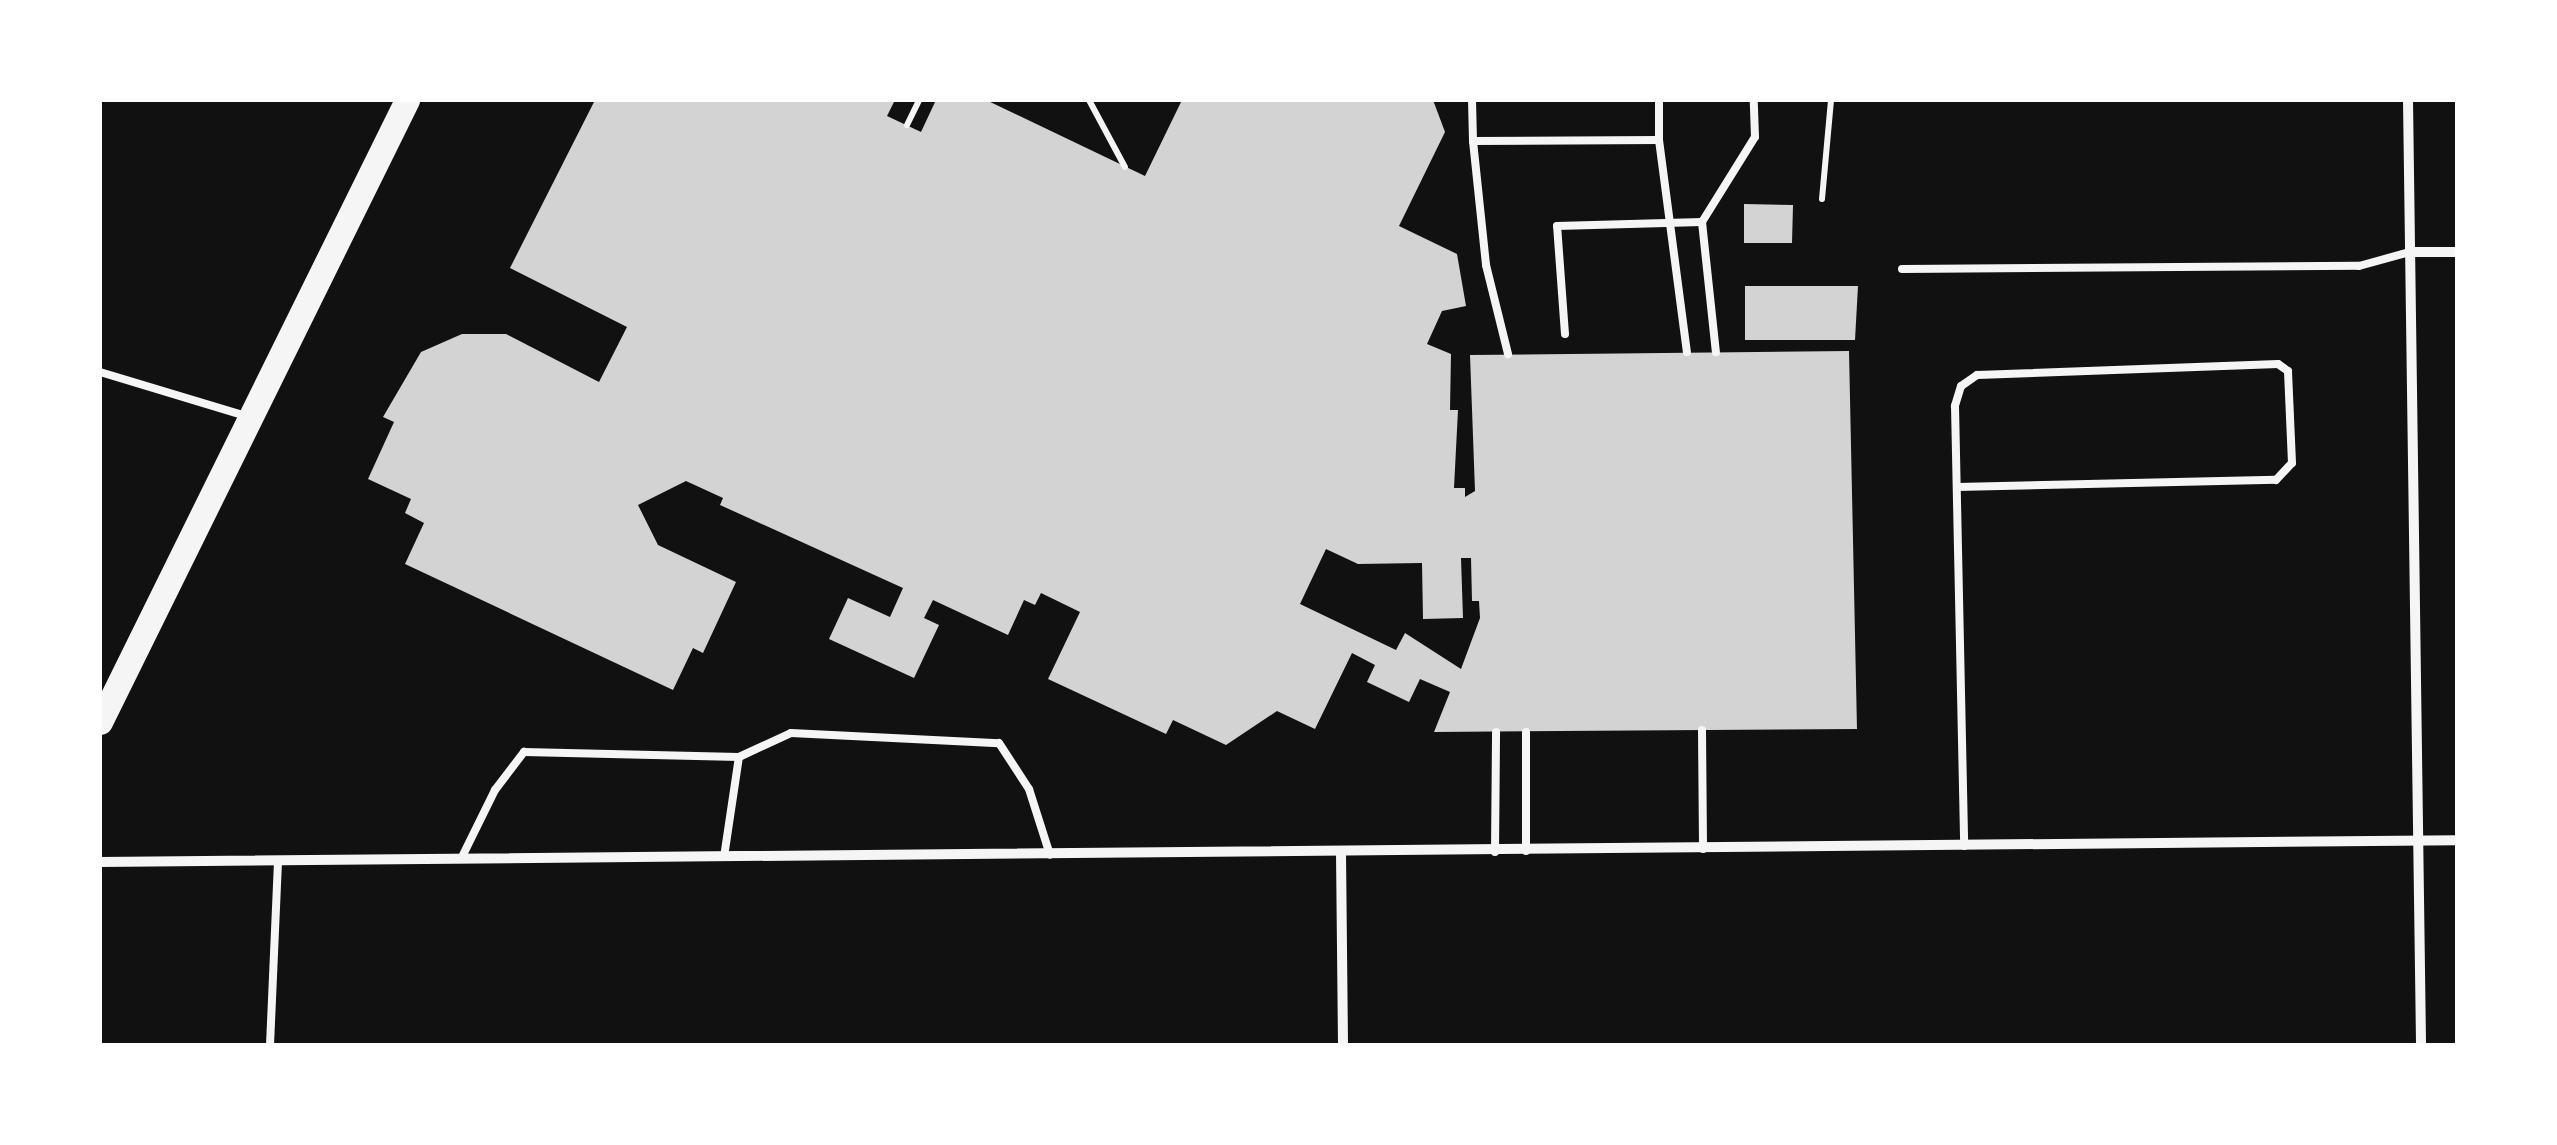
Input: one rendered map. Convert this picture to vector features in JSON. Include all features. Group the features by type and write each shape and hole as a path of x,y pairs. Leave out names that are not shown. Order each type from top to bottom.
{"main road":[{"path":"100,722 408,100"}],"street":[{"path":"2408,100 2421,1045"},
{"path":"2410,252 2457,252"},
{"path":"100,862 1495,852 2457,840"},
{"path":"1341,853 1342,1045"}],"lane":[{"path":"1472,100 1472,141 1486,266 1508,354"},
{"path":"1659,100 1659,140 1688,352"},
{"path":"1716,352 1702,222 1755,137 1754,100"},
{"path":"1472,141 1659,140"},
{"path":"1565,334 1556,226 1702,222"},
{"path":"1902,270 2359,266 2410,252"},
{"path":"1956,487 2276,480 2292,464 2288,371 2278,364 1977,375 1961,386 1954,406 1964,846"},
{"path":"100,372 250,418"},
{"path":"1702,730 1703,849"},
{"path":"1495,852 1496,732"},
{"path":"1526,732 1526,851"},
{"path":"461,859 495,790 524,752 739,756 792,733 999,744 1029,789 1050,855"},
{"path":"724,857 739,756"},
{"path":"270,1045 278,862"}],"path":[{"path":"907,125 919,100"},
{"path":"1089,100 1125,167"},
{"path":"1822,198 1831,100"}],"building":[{"path":"595,100 895,100 887,116 921,132 936,100 986,100 1145,176 1182,100 1433,100 1445,132 1399,226 1457,254 1466,306 1442,311 1427,344 1451,354 1450,410 1458,410 1454,488 1465,488 1465,497 1475,491 1470,355 1849,351 1857,729 1434,732 1450,692 1420,679 1409,702 1367,682 1375,665 1352,653 1315,729 1277,711 1226,745 1173,720 1166,734 1048,679 1080,612 1041,593 1035,605 1024,600 1008,635 933,600 924,618 939,625 914,678 829,639 848,598 890,617 903,588 720,505 723,498 686,481 638,505 658,545 736,582 703,653 693,648 673,690 405,564 424,523 405,513 411,499 368,479 394,422 383,417 421,352 462,334 506,334 599,382 627,327 510,268","holes":["1326,549 1358,564 1422,563 1423,619 1463,618 1461,558 1471,558 1472,601 1479,601 1480,618 1461,669 1405,633 1396,650 1300,604"]},
{"path":"1744,204 1793,205 1792,243 1744,243"},
{"path":"1745,286 1858,286 1855,340 1745,340"}]}
